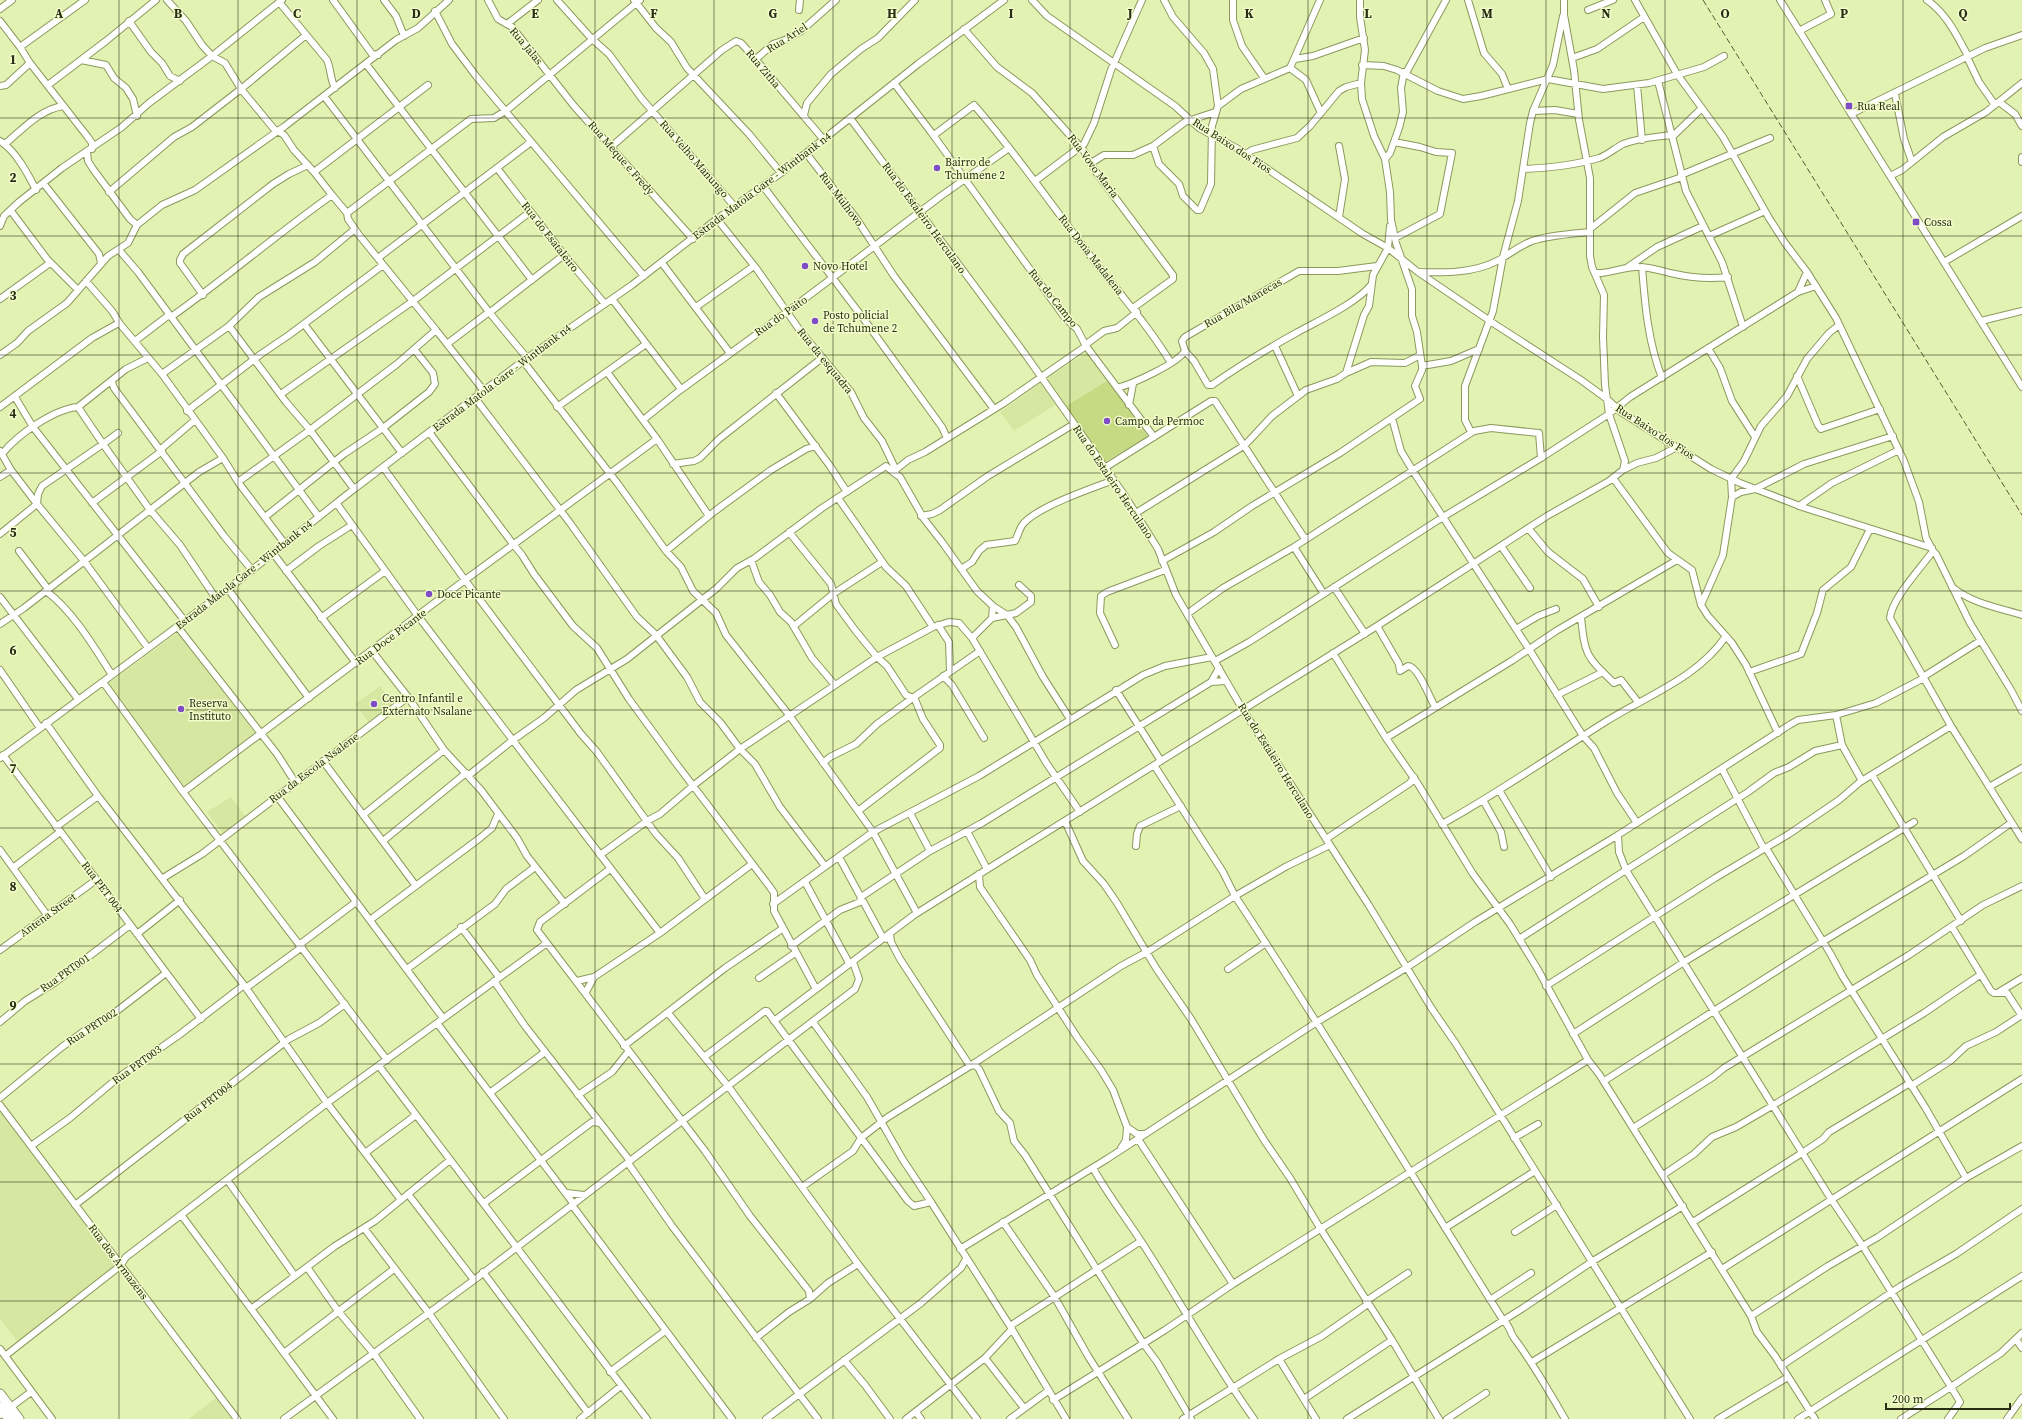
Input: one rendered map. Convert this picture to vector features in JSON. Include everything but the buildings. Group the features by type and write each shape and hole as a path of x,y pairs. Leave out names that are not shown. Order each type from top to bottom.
{"highway":[{"path":"0,1394 5,1412 19,1419"}],"street":[{"path":"0,9 12,0"},
{"path":"20,46 85,0"},
{"path":"48,84 81,60 156,0"},
{"path":"167,0 212,56 225,63 241,89 270,124 284,135 314,172 347,213 355,229 484,391"},
{"path":"333,0 372,58 400,106 532,280"},
{"path":"384,0 396,16 404,36"},
{"path":"0,355 17,343 28,331 67,303 108,256 128,244 137,225 162,205 195,190 278,131 336,88 372,58 418,28 450,0"},
{"name":"Rua Jalas","path":"488,0 498,18 507,24 550,75"},
{"path":"507,24 538,0"},
{"name":"Rua Velho Manungo","path":"557,0 592,39 609,54 627,80 652,111 735,207"},
{"path":"799,10 800,0"},
{"name":"Rua Ariel","path":"756,60 773,44 785,40 801,31 836,0"},
{"path":"804,115 806,103 831,74 878,38 915,0"},
{"name":"Estrada Matola Gare - Wintbank n4","path":"1,756 103,682 215,597 228,589 354,489 525,360 662,263 717,219 824,140 964,29 1004,0"},
{"name":"Rua Baixo dos Fios","path":"1032,0 1047,16 1175,106 1206,132 1246,154 1378,243 1388,248 1418,272 1490,321 1546,356 1607,399 1627,416 1711,469 1731,479 1799,506 1932,550"},
{"path":"1035,181 1081,148 1090,132 1114,63 1142,0"},
{"path":"1232,0 1233,20 1242,46 1264,78"},
{"path":"1091,163 1104,155 1133,155 1153,146 1178,127 1217,109 1230,96 1264,78 1290,68 1320,0"},
{"path":"1117,388 1133,384 1179,358 1185,351 1194,360 1210,386 1275,346 1329,316 1365,292 1370,285 1377,266 1388,248 1390,192 1384,159 1362,99 1360,83 1365,50 1364,38 1360,23 1360,0"},
{"path":"1384,159 1390,153 1403,112 1401,88 1405,73 1446,0"},
{"path":"1468,0 1484,53 1502,74 1508,89"},
{"path":"1564,0 1564,15 1576,84 1578,114 1588,160 1590,178 1590,256 1604,295 1604,366 1607,399 1609,414 1626,460 1623,470"},
{"path":"1588,10 1613,0"},
{"path":"1635,0 1677,74 1723,137 1765,211 1785,243 1807,272 1839,325 1899,450 1917,495 1926,538 1932,550 1938,556 1950,585 1980,641 2011,690 2022,711"},
{"path":"1780,0 2022,386"},
{"path":"1799,31 1831,14 1825,0"},
{"path":"1927,0 1938,8 1945,17 1968,57 1979,82 1997,103 2015,114 2022,126"},
{"path":"0,225 2,216 11,211 19,202 44,184 62,168 90,150 136,116 147,105 180,81 281,1 327,60 331,71 332,82 336,88"},
{"path":"347,213 471,119 494,118 507,110 637,1 656,28 671,42 687,68 749,134 781,173"},
{"path":"1153,146 1159,164 1179,184 1183,196 1198,211 1211,184 1212,126 1217,109 1213,69 1204,54 1173,17 1167,1"},
{"path":"435,12 452,44 476,76 507,110 531,142 610,233 644,276"},
{"path":"1471,432 1465,420 1465,389 1490,321 1503,257 1518,201 1533,111 1553,65 1564,15"},
{"path":"1572,58 1597,49 1644,17"},
{"path":"0,21 20,46 30,63 48,84 55,96 92,142 90,150 90,165 130,219 137,225"},
{"path":"130,21 170,76 180,81"},
{"name":"Rua Vovo Maria","path":"964,29 997,67 1032,93 1081,148 1174,277 1135,310"},
{"path":"109,192 174,137 192,128 306,35"},
{"path":"1851,114 1895,94 1968,57 2022,35"},
{"path":"1295,59 1313,56 1364,38"},
{"name":"Rua Zitha","path":"611,146 722,50 734,42 741,43 824,140"},
{"path":"1362,65 1384,66 1405,73 1438,91 1455,98 1471,98 1548,79 1603,89 1658,82 1677,74 1704,67 1724,56"},
{"path":"81,60 106,65 114,78 126,88 135,103 136,116"},
{"path":"0,86 6,85 30,63"},
{"path":"1290,68 1305,79 1321,113"},
{"name":"Rua Meque e Fredy","path":"550,75 568,98 693,239"},
{"path":"1658,82 1681,176 1690,202 1709,236 1728,277 1743,327"},
{"name":"Rua do Campo","path":"894,83 934,135 964,179 1065,318 1077,329 1086,346 1154,437"},
{"path":"1246,154 1252,150 1296,138 1304,132 1342,89 1360,83"},
{"path":"1890,176 1902,170 1943,137 1972,121 2022,83"},
{"path":"314,172 428,85"},
{"path":"1637,85 1642,140"},
{"path":"1895,94 1904,139 1912,162"},
{"path":"53,107 55,96"},
{"path":"324,96 422,225 456,267 557,406 609,473 666,551 681,567 693,591 716,613 726,635 789,715 866,822 917,913"},
{"path":"135,103 147,105"},
{"name":"Rua Dona Madalena","path":"934,135 974,105 1035,181 1093,260 1135,310 1171,363"},
{"path":"36,190 19,162 2,143 53,107 63,106"},
{"path":"1524,169 1558,166 1588,160 1608,154 1624,144 1672,136 1702,108"},
{"path":"1533,111 1555,110 1578,114"},
{"name":"Rua do Estaleiro Herculano","path":"850,118 1106,467 1136,513 1158,549 1165,570 1187,614 1243,710 1326,838 1406,968 1456,1044 1500,1116 1593,1261 1690,1419"},
{"path":"1206,132 1212,126"},
{"path":"1407,273 1464,270 1492,263 1521,246 1544,238 1590,230 1627,198 1635,193 1681,176 1731,153 1770,138"},
{"path":"378,258 531,142"},
{"path":"1394,142 1436,152 1452,152 1440,214 1394,238"},
{"path":"1339,146 1345,179 1339,217"},
{"name":"Rua do Paito","path":"643,420 681,389 788,312 964,179 1009,148"},
{"name":"Rua Mulhovo","path":"806,153 856,218 894,276 994,409"},
{"path":"2022,157 2022,162"},
{"path":"203,295 180,263 183,254 273,184 308,165"},
{"name":"Rua do Esataleiro","path":"497,168 564,255 605,304"},
{"path":"44,184 98,254 101,263"},
{"path":"763,186 913,386 942,427 947,438"},
{"path":"135,341 203,295 332,195"},
{"path":"11,211 50,263 78,290"},
{"path":"1709,236 1765,211"},
{"path":"281,394 330,358 413,301 530,212"},
{"path":"1944,262 2022,216"},
{"name":"Rua da esquadra","path":"717,219 822,358 851,392 864,418 882,441 896,470"},
{"path":"1162,561 1214,532 1340,453 1419,400 1415,386 1422,370 1422,366 1412,316 1412,292 1407,273 1394,238 1390,220"},
{"path":"1628,268 1657,247 1703,226"},
{"path":"162,374 229,326 259,297 315,262 355,229"},
{"path":"1378,243 1384,255"},
{"path":"119,250 134,267 196,349 319,517"},
{"path":"98,254 108,256"},
{"path":"447,344 564,255"},
{"path":"0,299 50,263"},
{"path":"662,263 730,353"},
{"path":"188,411 383,265"},
{"path":"696,307 754,266"},
{"name":"Rua Bila/Manecas","path":"1185,351 1182,341 1184,337 1234,310 1293,274 1304,270 1338,271 1377,266"},
{"path":"1596,273 1642,267 1681,276 1703,278 1728,277"},
{"path":"1642,267 1648,332 1662,378"},
{"path":"1798,292 1807,272"},
{"path":"86,280 112,311 120,324 162,374 223,458 238,482 285,544"},
{"path":"1346,373 1364,315 1369,306 1370,285"},
{"path":"773,904 872,832 979,776 1116,690 1154,669 1213,659 1249,642 1387,555 1443,517 1542,458 1609,414 1616,407 1708,348 1798,292 1816,286"},
{"path":"612,299 681,389"},
{"path":"896,470 908,460 925,452 994,409 1086,346 1104,331 1117,328 1135,310"},
{"path":"1981,321 2022,311"},
{"path":"0,406 92,338 117,324 120,324"},
{"path":"304,324 402,453"},
{"path":"1701,606 1723,555 1732,497 1731,479 1744,461 1761,426 1787,396 1797,376 1822,341 1839,325"},
{"path":"229,326 354,489"},
{"path":"238,482 358,394 436,330"},
{"path":"557,406 646,344"},
{"path":"1275,346 1298,396"},
{"path":"1708,348 1720,368 1727,392 1755,437"},
{"path":"265,517 298,490 335,463 344,454 383,428 429,392 435,384 433,373 414,349"},
{"path":"1422,366 1451,362 1479,349"},
{"path":"141,360 142,350"},
{"path":"1136,513 1245,445 1272,416 1311,387 1337,379 1346,373 1371,362 1404,362 1420,355"},
{"path":"148,358 141,360 117,375 112,382 78,407 62,410 33,427 1,452 11,470 84,561 148,648"},
{"path":"673,464 694,461 700,458 719,439 822,358"},
{"path":"607,372 643,420 709,516"},
{"path":"1797,376 1821,429 1880,409"},
{"path":"112,382 114,388 224,536 252,570"},
{"path":"1129,405 1133,384"},
{"path":"776,393 816,446 847,492"},
{"path":"15,396 33,427 184,620"},
{"path":"475,398 638,617 656,635 687,677 700,702 720,722 740,749 755,764 780,807 825,866"},
{"path":"1106,467 1214,400 1245,445 1274,494 1304,540"},
{"path":"78,407 126,478 150,510 180,545 215,597"},
{"path":"1392,418 1401,450 1413,471 1529,649 1583,736 1594,748 1617,793 1637,823"},
{"path":"92,503 161,450 195,420"},
{"path":"921,516 932,514 940,510 988,476 1074,424"},
{"path":"1187,614 1224,588 1294,547 1471,432 1491,428 1539,433 1542,458"},
{"path":"429,432 522,555 534,574 573,626 597,648 610,670 675,762 694,785 772,890 774,911 791,946 816,989"},
{"path":"30,493 40,490 118,433"},
{"path":"1732,497 1741,492 1755,489 1804,464 1893,436"},
{"name":"Rua Doce Picante","path":"183,792 261,735 513,544 560,511 656,439"},
{"path":"806,449 811,440"},
{"path":"666,551 709,516 771,470 806,449 816,446"},
{"path":"774,1021 917,913 978,874 1377,626 1528,528 1613,478 1623,470 1637,463 1656,458 1677,447"},
{"path":"1799,506 1832,483 1899,450"},
{"path":"0,624 47,590 185,483 223,458"},
{"path":"383,841 467,774 560,705 576,690 627,659 702,600 737,568 751,560 789,532 886,466 896,470 921,516 962,569 977,592 993,606 1007,615 1016,627 1043,677 1070,719"},
{"path":"383,467 465,580 647,821 678,858 705,899"},
{"path":"0,477 11,470"},
{"path":"1613,478 1668,553 1686,565 1694,575 1701,606 1735,648 1749,672 1778,734"},
{"path":"962,569 972,562 979,551 986,545 1015,540 1022,525 1035,514 1076,494 1114,480"},
{"path":"0,534 37,504 40,490"},
{"path":"838,498 882,562 906,586 949,642 950,671"},
{"path":"337,504 418,616 660,933"},
{"path":"286,571 319,546 352,525"},
{"path":"1528,528 1548,552 1583,579 1599,607"},
{"path":"1749,672 1801,654 1817,613 1823,590 1851,567 1870,529"},
{"path":"789,532 831,584 836,604 877,657 887,666 940,745 940,748 858,811"},
{"path":"1501,546 1530,588"},
{"path":"1294,547 1324,594"},
{"path":"1932,550 1893,607 1890,618 1951,726 2022,839"},
{"path":"19,551 47,590 68,612 112,675"},
{"path":"273,553 356,663"},
{"path":"751,560 760,582 780,612 794,626 812,658 834,684"},
{"path":"1386,738 1581,617 1677,560"},
{"path":"794,626 833,594 882,562"},
{"path":"1115,645 1100,613 1101,596 1107,592 1165,570"},
{"path":"321,618 385,571"},
{"path":"972,638 992,618 1016,613 1031,602 1030,596 1019,585"},
{"path":"1950,585 1965,596 2022,616"},
{"path":"1334,587 1364,634"},
{"path":"228,589 309,698"},
{"path":"0,597 78,699"},
{"path":"992,618 993,606"},
{"path":"1516,629 1538,616 1556,609"},
{"path":"1581,617 1585,648 1591,660 1615,683 1621,680 1638,702"},
{"path":"600,855 647,821 660,814 740,749 834,684 877,657 936,626 949,622 958,623 972,638 1034,742 1080,812"},
{"path":"177,626 280,759 295,782"},
{"path":"1377,626 1399,664 1400,671 1408,666 1413,667 1420,677 1435,707"},
{"path":"1442,824 1483,800 1638,702 1663,689 1701,664 1714,652 1726,636"},
{"path":"960,1249 1048,1194 1093,1168 1228,1082 1317,1022 1406,968 1498,908 1618,835 1798,720 1836,715 1884,700 1924,678 1980,641"},
{"path":"372,651 408,697 444,750 467,774 502,819 535,867 565,904"},
{"path":"823,763 830,757 856,744 877,724 980,651"},
{"path":"1333,653 1386,738 1414,777 1473,874 1519,938 1588,1060 1604,1081 1712,1252 1751,1316 1756,1332 1781,1366 1816,1419"},
{"path":"1211,682 1219,668"},
{"path":"0,670 180,900 245,987 327,1103 401,1200"},
{"path":"1557,695 1603,672"},
{"path":"943,676 952,685 984,738"},
{"path":"791,946 840,910 860,902 861,898 930,851 967,831 1211,682 1226,681"},
{"path":"103,682 183,792 387,1060"},
{"path":"1116,690 1161,761"},
{"name":"Rua da Escola Nsalene","path":"163,878 192,861 408,697"},
{"path":"1836,715 1842,745 1862,781"},
{"path":"1546,986 1655,916 1765,849 1825,810 1862,781 1951,726"},
{"path":"1519,938 1736,800 1774,773 1789,767 1815,751 1842,745"},
{"path":"363,815 444,750"},
{"name":"Rua PET 004","path":"1,756 201,1018"},
{"path":"323,761 416,886"},
{"path":"1154,765 1223,872 1235,896 1317,1022 1350,1078 1411,1170 1490,1300 1503,1320 1509,1325 1512,1336 1532,1362 1565,1419"},
{"path":"1989,787 2022,768"},
{"path":"1722,769 1736,800 1765,849 1795,895 1966,1178"},
{"path":"1872,775 1931,875 1944,890 1961,921"},
{"path":"1326,838 1410,784 1414,777"},
{"path":"1410,784 1418,784"},
{"path":"1499,790 1551,876"},
{"path":"13,868 98,796"},
{"path":"277,796 444,1018"},
{"path":"1483,800 1501,832 1504,847"},
{"path":"1136,846 1137,834 1140,826 1181,806"},
{"path":"910,813 930,851"},
{"path":"496,822 498,814"},
{"path":"370,920 480,838 496,822 502,819"},
{"path":"1065,821 1083,861 1111,893 1147,952 1191,1019 1264,1140 1290,1178 1367,1303 1392,1340 1439,1419"},
{"path":"866,822 882,826"},
{"path":"1573,1034 1684,962 1914,822"},
{"path":"1604,1081 1713,1010 1964,856 2011,823"},
{"path":"967,831 987,869"},
{"path":"1618,835 1619,852 1626,870 1772,1106 1862,1245 1960,1402 1948,1419"},
{"path":"854,1151 861,1138 909,1103 970,1066 1121,966 1147,952 1235,896 1287,866 1330,845"},
{"path":"0,850 47,915"},
{"path":"839,857 883,938 891,942"},
{"path":"577,981 594,977 660,933 752,864"},
{"path":"406,969 461,927 495,904 506,889 535,867"},
{"path":"610,869 538,925 538,933 586,992 628,1052 720,1172 750,1216 809,1291 810,1299"},
{"path":"978,874 980,887"},
{"name":"Antena Street","path":"0,950 96,880"},
{"path":"969,880 980,887 1030,960 1037,975 1077,1037 1102,1070 1110,1085 1127,1127 1126,1140 1119,1151"},
{"path":"284,1419 374,1354 388,1341 474,1280 584,1195 789,1041 857,986 859,979 851,962 805,882"},
{"path":"1633,1128 1714,1078 1724,1068 1952,927 1983,905 2022,886"},
{"path":"137,934 180,900"},
{"name":"Rua PRT003","path":"31,1146 70,1118 119,1078 300,946 356,902"},
{"name":"Rua PRT001","path":"0,1022 25,1001 54,983 130,925"},
{"path":"461,927 499,977"},
{"path":"1693,1222 1802,1153 1823,1139 1829,1132 1950,1061 1966,1046 1996,1032 2022,1015 2007,993 1991,991 1952,927"},
{"path":"624,1046 725,968 782,929"},
{"path":"890,933 891,942 970,1066"},
{"path":"5,1356 120,1266 126,1257 228,1181 327,1103 547,943"},
{"path":"1228,969 1266,943"},
{"path":"759,978 795,952"},
{"name":"Rua PRT002","path":"0,1098 66,1044 94,1024 113,1014 166,973"},
{"path":"1663,1175 1694,1154 1712,1137 1736,1127 1772,1106 1924,1013 1980,975"},
{"path":"586,992 594,977"},
{"path":"1998,993 2022,978"},
{"path":"494,981 545,1052 600,1122 756,1338 818,1419"},
{"name":"Rua PRT004","path":"75,1205 292,1037 319,1023 345,1004"},
{"path":"704,1057 765,1010 911,1204 918,1206 931,1202"},
{"path":"668,1013 728,1086 858,1264 977,1419"},
{"path":"819,1028 820,1016"},
{"path":"813,1022 819,1028 867,1097 881,1123 973,1271 1011,1327 1053,1400 1066,1419"},
{"path":"437,1023 567,1193 573,1204 665,1332 732,1419"},
{"path":"491,1092 545,1052"},
{"path":"578,1095 612,1072 628,1052"},
{"path":"1053,1400 1143,1344 1233,1284 1411,1170 1588,1060"},
{"path":"970,1066 975,1065 979,1069 999,1111 1010,1122 1016,1145 1025,1155 1095,1270 1143,1344 1157,1362 1188,1418 1232,1388 1322,1336 1408,1272"},
{"path":"379,1066 647,1419"},
{"path":"1722,1269 2022,1079"},
{"name":"Rua dos Armazéns","path":"1,1109 31,1146 120,1266 237,1419"},
{"path":"592,1122 593,1114"},
{"path":"365,1153 416,1115"},
{"path":"484,1203 592,1122 600,1122"},
{"path":"1514,1138 1538,1124"},
{"path":"1127,1127 1137,1134 1145,1134"},
{"path":"1138,1139 1233,1284"},
{"path":"1751,1316 1862,1245 1878,1237 1966,1178 2022,1146"},
{"path":"802,1187 854,1151 869,1148"},
{"path":"251,1309 335,1246 364,1228 450,1160"},
{"path":"1093,1168 1111,1198 1141,1241 1186,1316 1197,1330 1232,1388 1254,1419"},
{"path":"1445,1228 1536,1171"},
{"path":"228,1181 295,1276"},
{"path":"567,1193 584,1195"},
{"path":"408,1194 474,1280"},
{"path":"1515,1232 1557,1205"},
{"path":"1347,1419 1415,1377 1593,1261 1683,1206"},
{"path":"1781,1366 1919,1275 1956,1254 2022,1209"},
{"path":"182,1216 333,1419"},
{"path":"1003,1222 1054,1296 1098,1372 1128,1419"},
{"path":"364,1228 428,1312 504,1419"},
{"path":"906,1419 985,1358 1011,1327 1054,1296 1141,1241"},
{"path":"1532,1362 1712,1252"},
{"path":"766,1419 920,1303 961,1268 966,1259"},
{"path":"756,1338 789,1312 817,1294 828,1283 858,1264"},
{"path":"307,1267 338,1311 374,1354 420,1419"},
{"path":"961,1268 973,1271"},
{"path":"284,1353 394,1269"},
{"path":"483,1272 588,1413"},
{"path":"1490,1300 1531,1273"},
{"path":"1798,1419 2022,1276"},
{"path":"809,1291 817,1294"},
{"path":"610,1372 665,1332"},
{"path":"1901,1419 2001,1353 2022,1333"},
{"path":"2016,1339 2022,1348"},
{"path":"1304,1399 1392,1340"},
{"path":"0,1349 52,1419"},
{"path":"985,1358 1024,1408"},
{"path":"844,1360 865,1384 890,1419"},
{"path":"1279,1360 1316,1419"},
{"path":"1718,1419 1788,1377"},
{"path":"580,1419 621,1386"},
{"path":"1010,1419 1048,1391"},
{"path":"5,1412 31,1392"},
{"path":"1447,1419 1486,1393"},
{"path":"2007,1419 2022,1398"},
{"path":"916,1412 921,1419"}],"shaded area":[{"path":"1088,352 1109,380 1066,406 1047,378"},
{"name":"Campo da Permoc","path":"1109,380 1148,437 1105,462 1066,406"},
{"path":"1041,383 1055,405 1014,431 1000,412"},
{"name":"Reserva Instituto","path":"179,632 256,734 181,789 108,684"},
{"name":"Centro Infantil e Externato Nsalane","path":"380,686 393,705 369,723 355,704"},
{"path":"231,797 247,819 223,834 207,812"},
{"path":"0,1112 117,1266 20,1345 0,1318"},
{"path":"216,1398 232,1419 188,1419"}],"railway":[{"path":"1703,0 2022,515"}],"place":[{"name":"Rua Real","path":"1849,106"},
{"name":"Bairro de Tchumene 2","path":"937,168"},
{"name":"Cossa","path":"1916,222"},
{"name":"Novo Hotel","path":"805,266"},
{"name":"Posto policial de Tchumene 2","path":"815,321"},
{"name":"Campo da Permoc","path":"1107,421"},
{"name":"Doce Picante","path":"429,594"},
{"name":"Centro Infantil e Externato Nsalane","path":"374,704"},
{"name":"Reserva Instituto","path":"181,709"}]}
